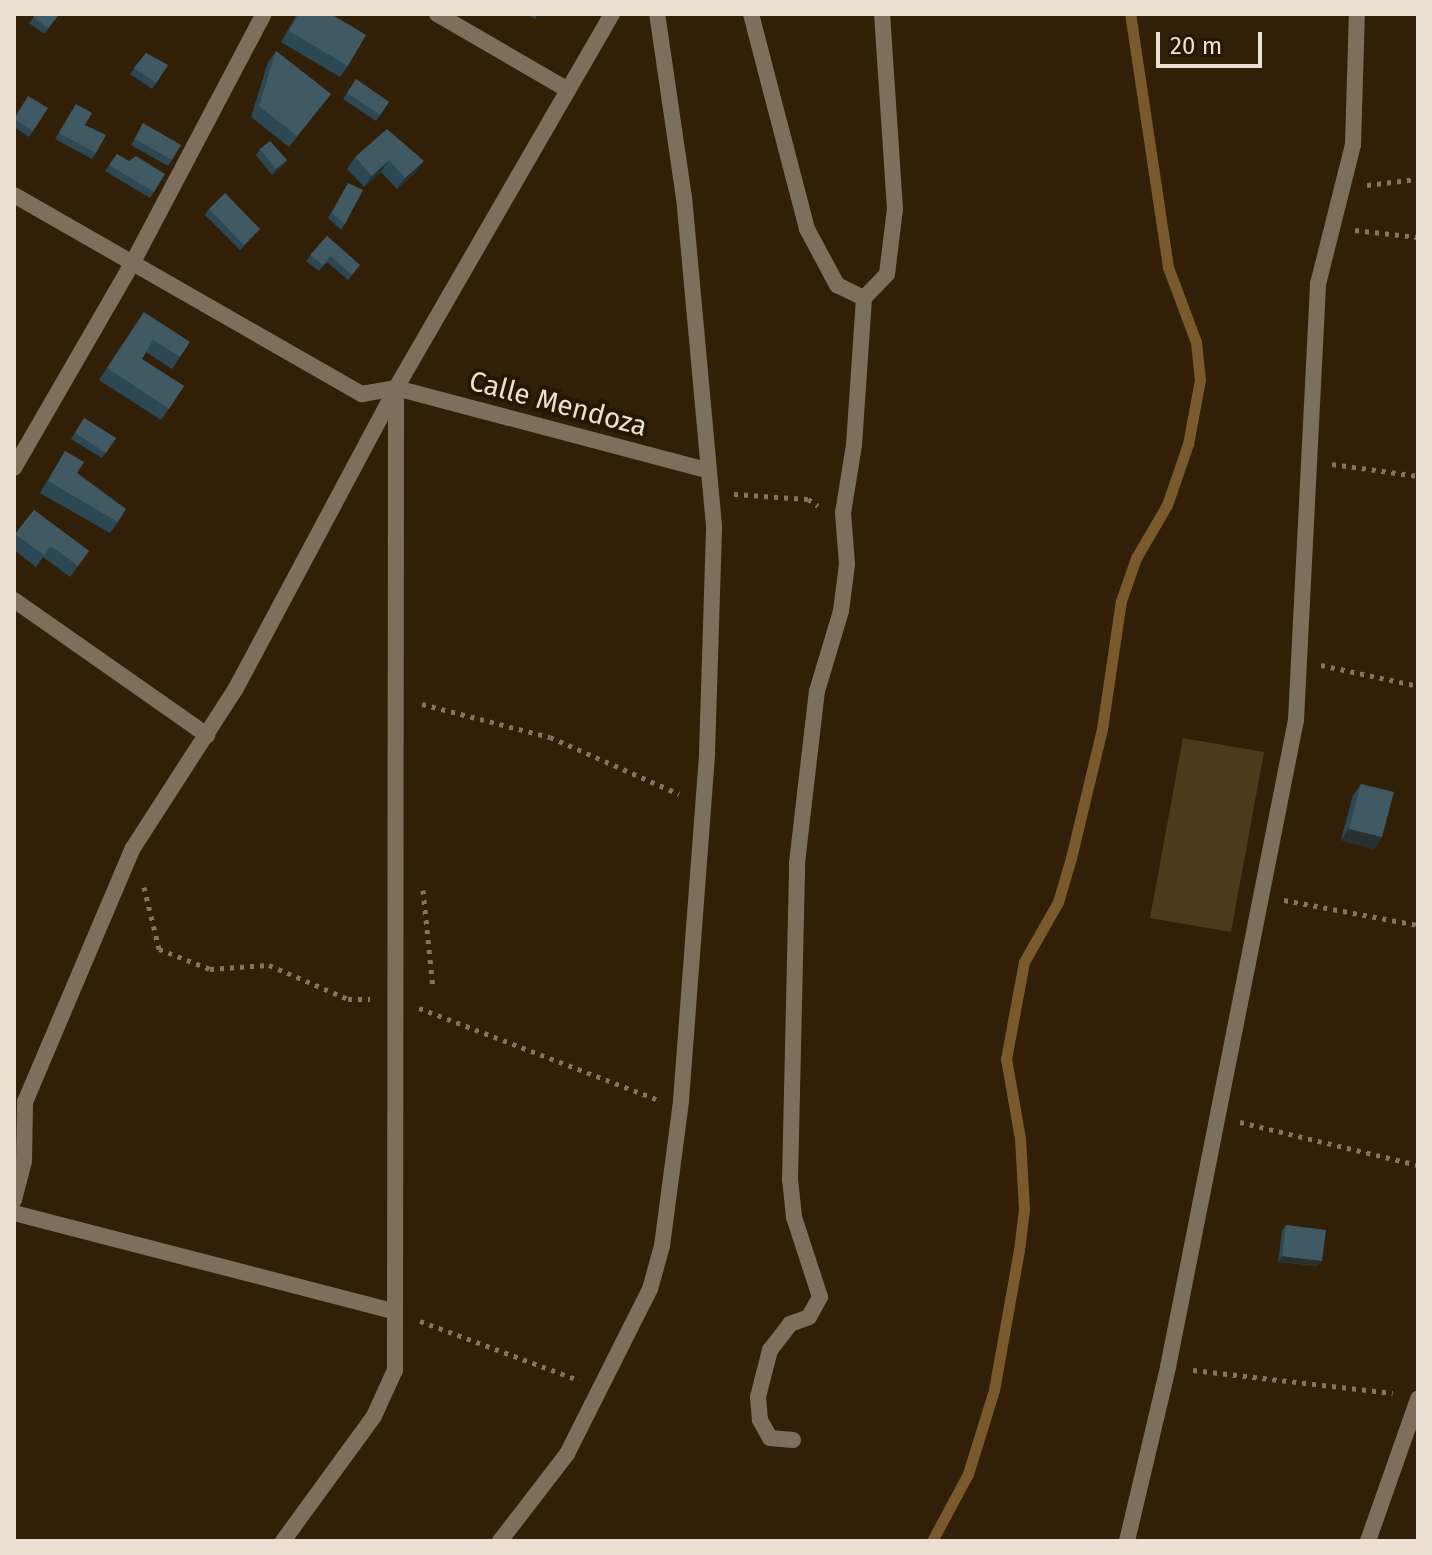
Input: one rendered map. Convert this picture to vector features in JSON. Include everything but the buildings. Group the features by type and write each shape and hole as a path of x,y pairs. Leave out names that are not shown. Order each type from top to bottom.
{"street":[{"path":"14,468 133,262 264,14"},
{"path":"437,14 568,90"},
{"path":"14,1200 24,1161 25,1102 133,848 207,735 396,388 612,14"},
{"path":"500,1541 567,1454 603,1388 650,1289 662,1246 680,1108 702,804 714,526 706,470 684,198 657,14"},
{"path":"751,14 807,229 837,285 864,298"},
{"path":"793,1440 770,1438 760,1420 758,1397 770,1350 790,1324 809,1317 820,1297 794,1217 790,1180 797,863 817,691 841,611 847,564 844,525 864,298 887,274 895,209 882,14"},
{"path":"1127,1541 1168,1367 1214,1116 1296,720 1318,284 1345,188 1353,145 1357,14"},
{"name":"Calle Mendoza","path":"14,195 362,394 396,388 706,470"},
{"path":"283,1541 374,1416 395,1370 396,388"},
{"path":"14,600 207,735"},
{"path":"14,1213 393,1311"},
{"path":"1368,1541 1410,1397"}],"path":[{"path":"1345,188 1418,179"},
{"path":"1335,227 1418,237"},
{"path":"1309,461 1418,476"},
{"path":"709,492 808,499 844,525"},
{"path":"1299,661 1418,686"},
{"path":"398,697 550,737 702,804"},
{"path":"133,848 159,949 210,969 269,965 348,999 397,1000 680,1108"},
{"path":"1259,895 1418,925"},
{"path":"1214,1116 1418,1165"},
{"path":"393,1311 603,1388"},
{"path":"1168,1367 1410,1397"}],"shaded area":[{"path":"1183,738 1264,752 1231,932 1150,918"}],"waterway":[{"path":"932,1541 968,1474 994,1390 1019,1250 1024,1209 1020,1138 1006,1059 1024,962 1058,902 1102,729 1121,601 1136,558 1167,505 1188,444 1200,380 1196,342 1168,267 1130,14"}]}
